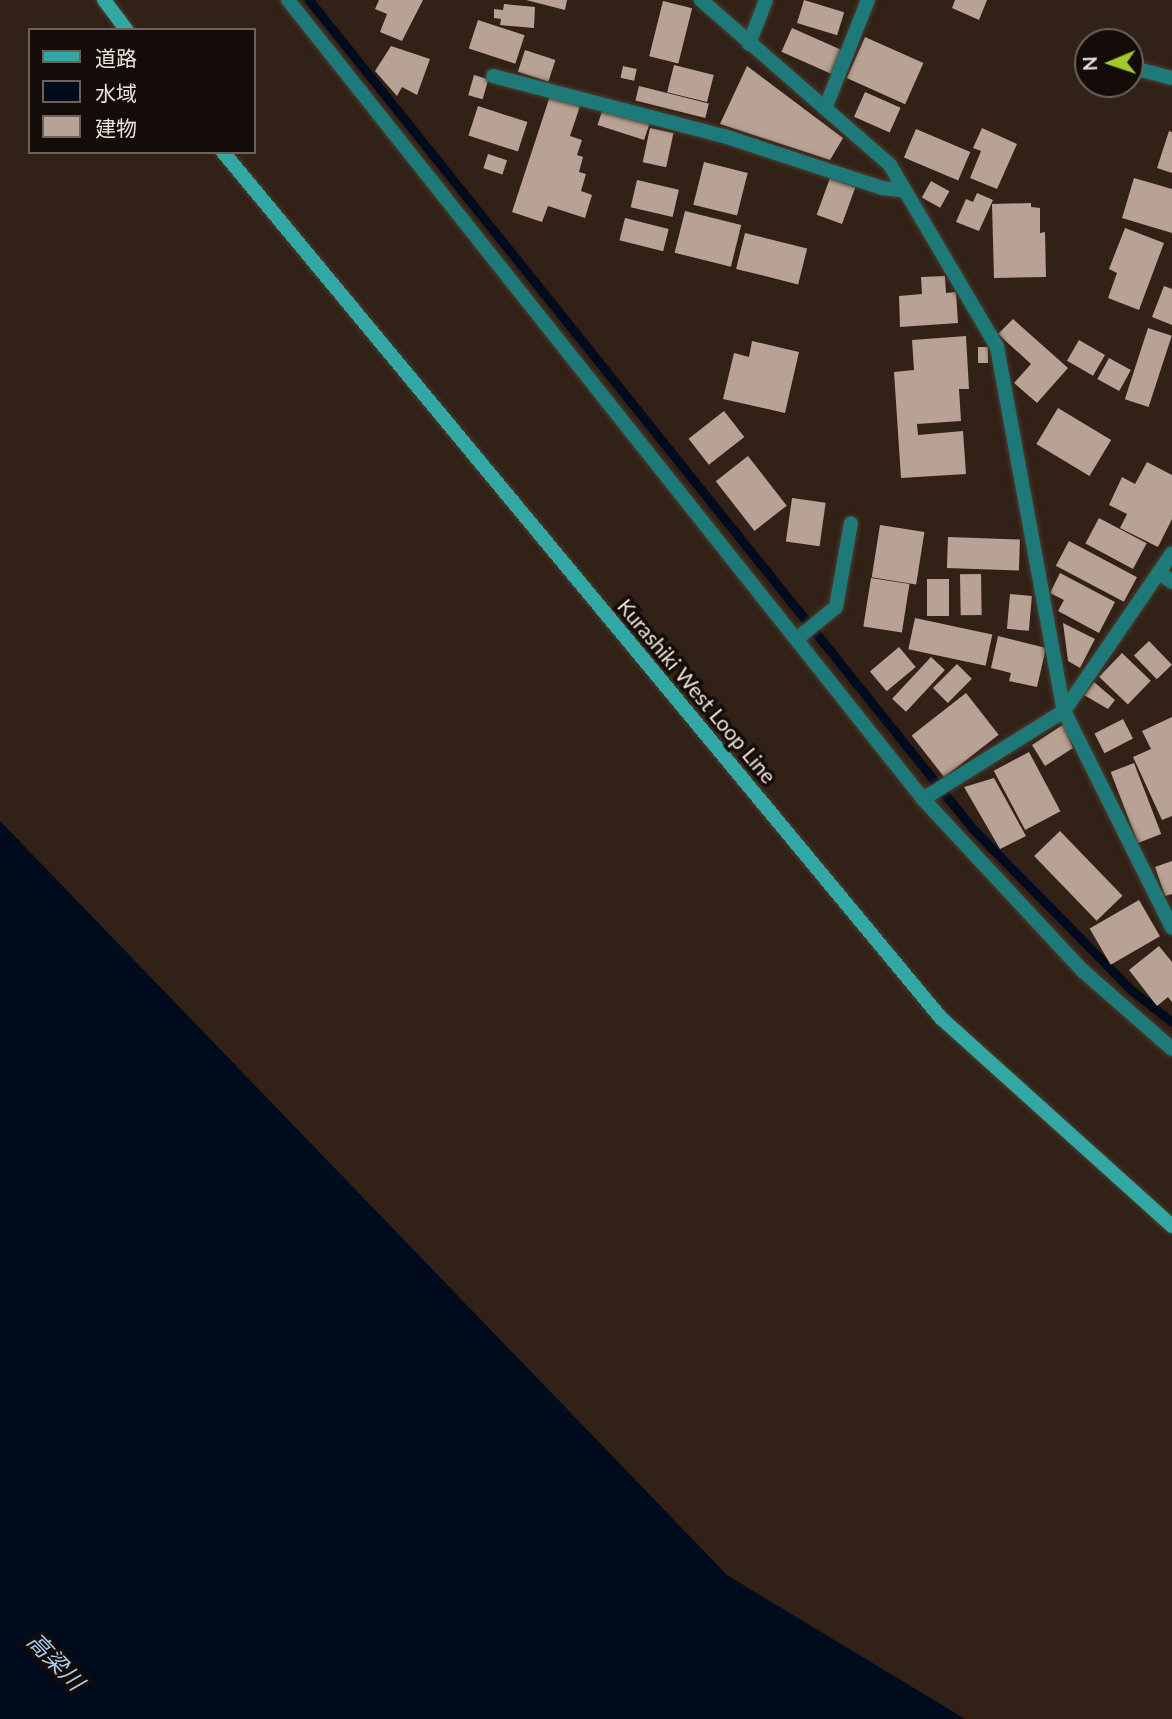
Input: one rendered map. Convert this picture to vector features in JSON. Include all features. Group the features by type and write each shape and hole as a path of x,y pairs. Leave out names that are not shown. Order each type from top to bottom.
{"main road":[{"path":"104,0 125,28"},
{"name":"Kurashiki West Loop Line","path":"225,154 941,1018 1172,1226"}],"street":[{"path":"288,0 806,631 927,795 1083,971 1172,1049"},
{"path":"701,0 890,165 998,348 1064,711 1172,928"},
{"path":"749,44 766,0"},
{"path":"825,109 868,0"},
{"path":"1144,71 1172,78"},
{"path":"493,76 724,136 882,188 905,191"},
{"path":"806,631 836,607 851,523"},
{"path":"927,795 1064,711 1172,553"},
{"path":"1159,572 1172,582"}],"water":[{"name":"高梁川","path":"0,821 727,1575 965,1719 0,1719"}],"building":[{"path":"379,0 423,0 402,41 380,32 387,14 375,9"},
{"path":"526,0 567,0 565,10"},
{"path":"804,0 844,12 837,35 797,23"},
{"path":"955,0 987,0 979,20 952,8"},
{"path":"663,1 692,8 678,64 649,56"},
{"path":"504,4 535,7 534,28 500,25 501,19 494,18 494,9 503,10"},
{"path":"478,20 525,35 515,64 469,49"},
{"path":"792,28 842,50 832,74 781,52"},
{"path":"865,37 923,63 905,104 847,78"},
{"path":"391,46 430,59 417,95 402,87 397,96 375,71"},
{"path":"525,50 555,60 548,82 518,72"},
{"path":"674,65 714,75 707,102 667,92"},
{"path":"623,66 637,69 634,81 621,78"},
{"path":"747,66 843,138 830,160 720,124"},
{"path":"474,75 488,79 483,99 468,95"},
{"path":"639,86 709,103 705,118 635,101"},
{"path":"865,92 901,108 890,133 854,117"},
{"path":"550,96 580,106 570,136 582,140 577,155 583,157 579,172 586,174 581,191 592,195 585,218 548,206 542,222 512,212"},
{"path":"604,105 651,120 644,140 598,125"},
{"path":"478,106 527,122 518,152 468,135"},
{"path":"650,128 673,133 666,167 643,162"},
{"path":"982,128 1017,144 997,189 970,178 981,151 973,148"},
{"path":"916,129 970,152 958,181 904,158"},
{"path":"1169,131 1172,132 1172,173 1157,168"},
{"path":"488,154 507,160 502,174 483,168"},
{"path":"704,162 748,173 737,216 693,205"},
{"path":"830,178 855,187 842,224 817,215"},
{"path":"1134,178 1172,189 1172,233 1122,218"},
{"path":"637,180 679,190 673,217 631,207"},
{"path":"931,181 949,191 940,208 922,198"},
{"path":"977,193 993,200 979,231 956,222 966,199 973,202"},
{"path":"1031,203 1031,207 1040,208 1040,233 1045,232 1046,277 994,278 992,204"},
{"path":"685,211 741,225 731,267 675,253"},
{"path":"625,218 669,229 663,251 619,240"},
{"path":"1125,228 1164,243 1139,310 1108,298 1117,273 1109,269"},
{"path":"745,233 807,248 798,284 736,269"},
{"path":"945,276 946,293 956,292 958,323 900,327 899,296 922,294 921,277"},
{"path":"1164,286 1172,289 1172,325 1152,317"},
{"path":"1013,319 1068,368 1037,403 1014,383 1031,364 998,334"},
{"path":"1148,328 1172,336 1149,407 1125,399"},
{"path":"966,336 969,389 959,389 961,421 917,424 918,435 963,431 966,474 901,478 894,372 914,370 912,340"},
{"path":"1079,340 1105,355 1093,376 1067,361"},
{"path":"752,341 799,352 785,413 723,399 734,353 749,357"},
{"path":"978,347 988,347 988,363 978,363"},
{"path":"1109,358 1131,370 1119,391 1097,379"},
{"path":"1058,408 1111,440 1090,476 1036,444"},
{"path":"724,411 744,437 709,465 689,439"},
{"path":"748,456 787,506 754,531 716,481"},
{"path":"1147,462 1172,475 1172,519 1158,547 1120,528 1127,514 1109,505 1122,477 1135,484"},
{"path":"792,498 826,503 820,546 786,542"},
{"path":"1099,518 1147,543 1133,569 1085,544"},
{"path":"880,525 924,532 916,584 872,577"},
{"path":"948,537 1020,540 1019,570 947,568"},
{"path":"1069,541 1137,577 1124,602 1056,566"},
{"path":"1060,573 1115,602 1099,633 1058,611 1064,600 1050,593"},
{"path":"960,574 981,574 982,615 961,615"},
{"path":"871,578 910,584 902,632 863,626"},
{"path":"927,579 949,579 949,616 927,616"},
{"path":"1010,594 1032,596 1029,631 1007,629"},
{"path":"915,618 992,634 986,666 908,649"},
{"path":"1063,623 1095,639 1080,668 1068,661"},
{"path":"998,636 1046,648 1037,687 1009,681 1011,673 991,668"},
{"path":"1149,641 1172,665 1157,679 1134,656"},
{"path":"899,647 916,667 887,691 870,671"},
{"path":"1122,653 1151,681 1128,705 1099,677"},
{"path":"931,657 945,670 906,712 892,699"},
{"path":"957,664 972,679 948,703 933,688"},
{"path":"1094,682 1115,700 1108,709 1084,695"},
{"path":"966,693 999,735 944,777 912,735"},
{"path":"1172,717 1172,816 1162,820 1133,757 1151,749 1142,731"},
{"path":"1123,719 1133,739 1104,753 1094,734"},
{"path":"1064,724 1073,748 1045,766 1032,745"},
{"path":"1029,752 1060,811 1025,830 994,771"},
{"path":"1134,763 1161,834 1138,843 1111,772"},
{"path":"994,778 1026,836 1000,849 964,787"},
{"path":"1060,831 1123,896 1097,921 1034,856"},
{"path":"1172,861 1172,894 1165,896 1155,867"},
{"path":"1139,900 1160,936 1111,965 1090,929"},
{"path":"1159,946 1172,962 1172,1002 1168,997 1157,1006 1129,970"}],"waterway":[{"path":"309,0 972,828 1130,989 1172,1022"}]}
